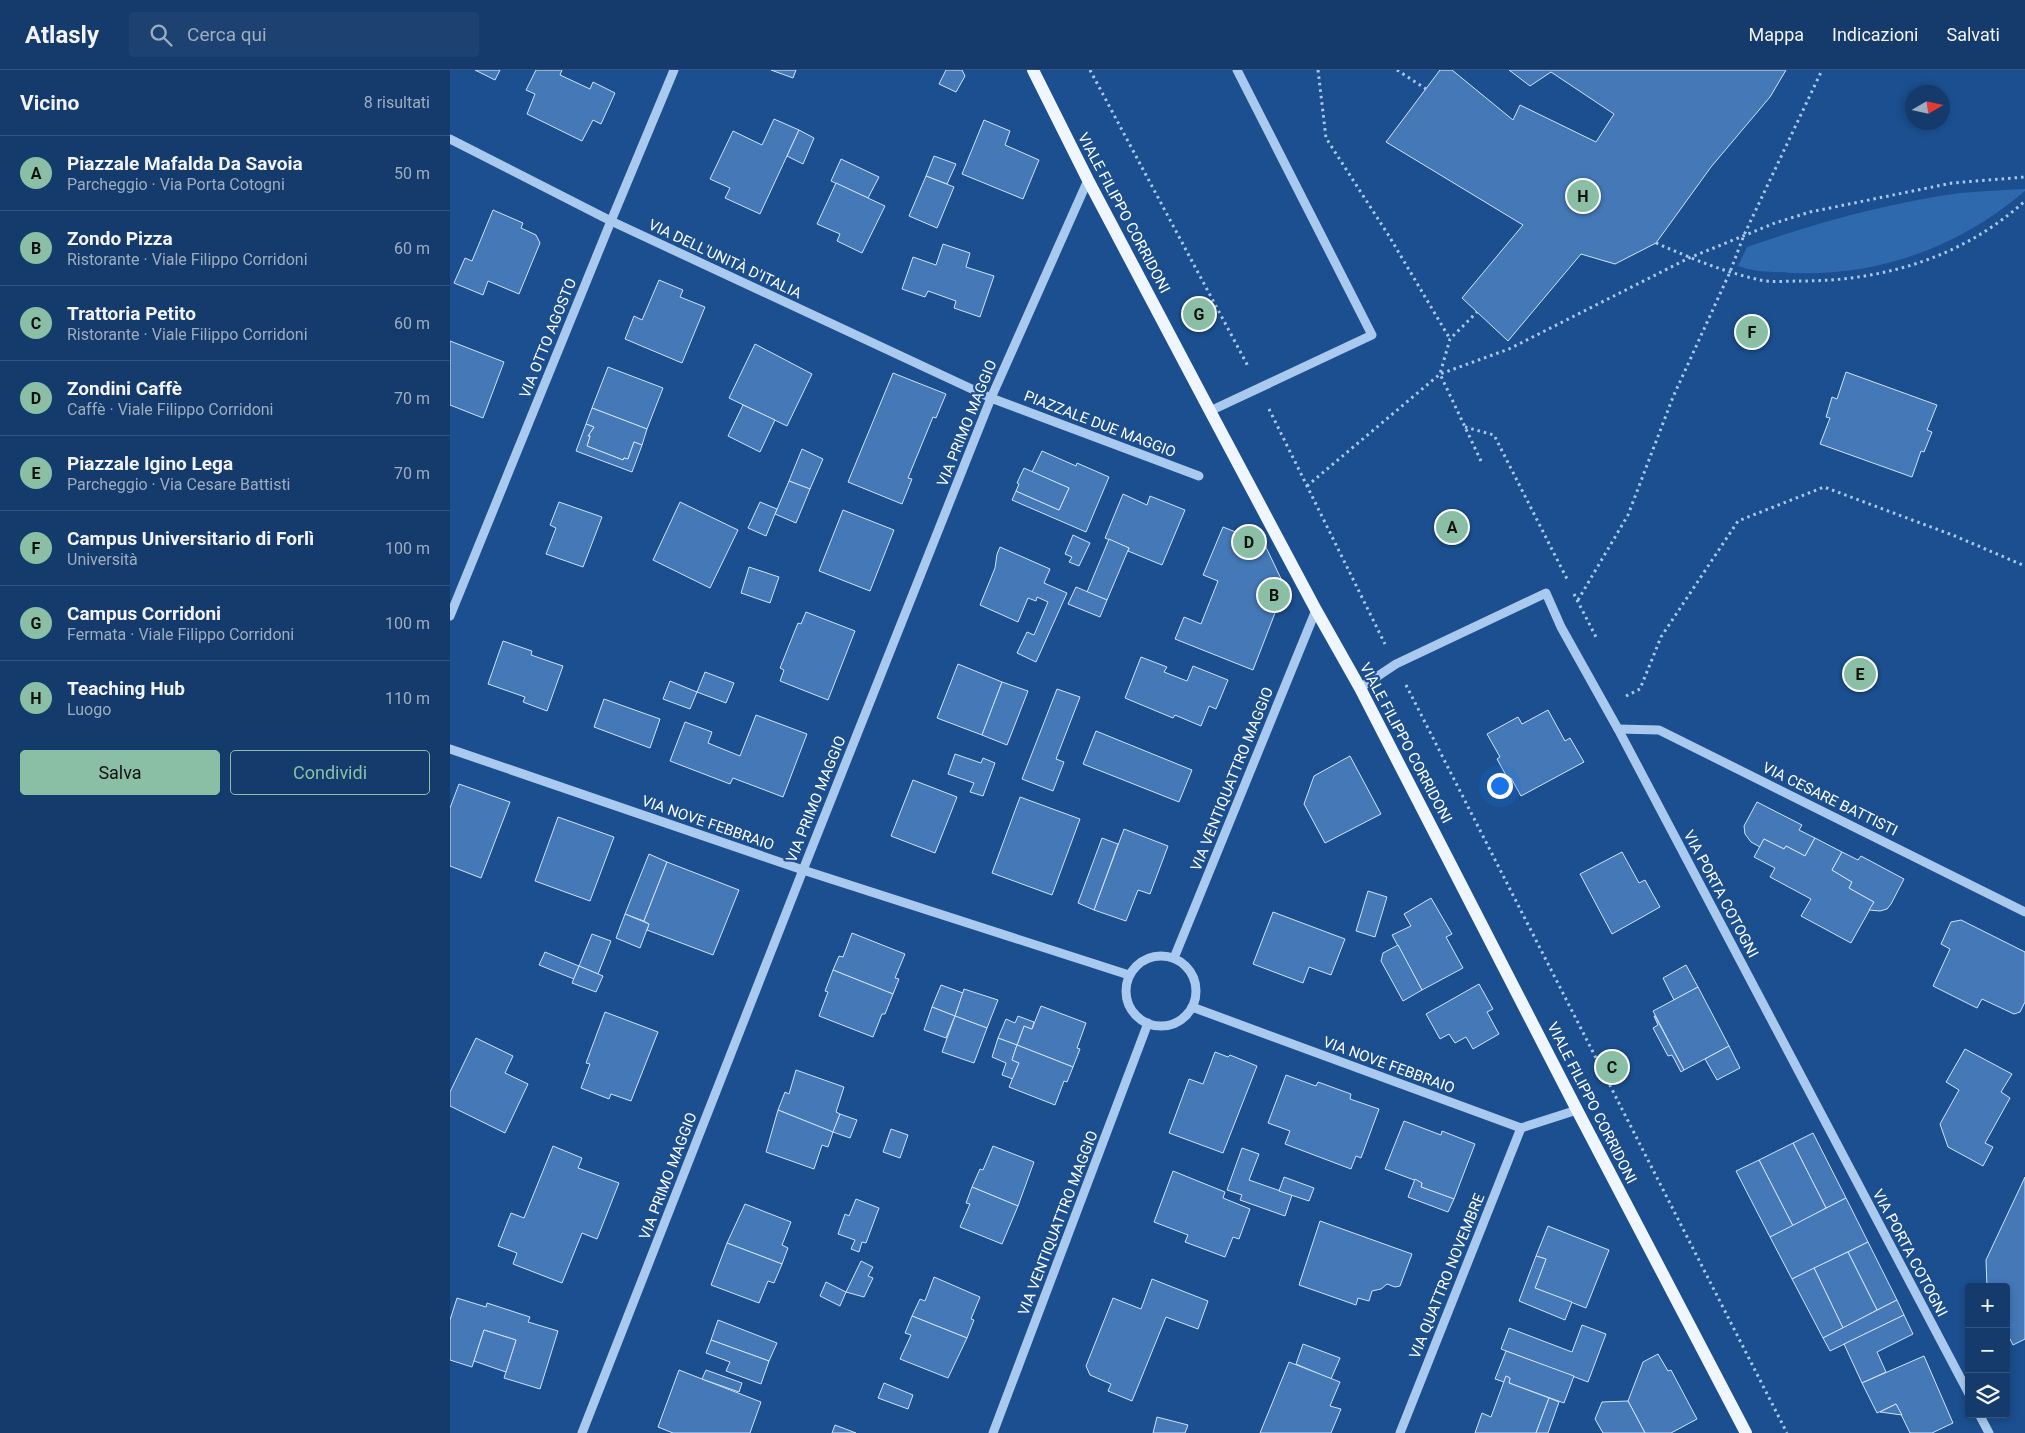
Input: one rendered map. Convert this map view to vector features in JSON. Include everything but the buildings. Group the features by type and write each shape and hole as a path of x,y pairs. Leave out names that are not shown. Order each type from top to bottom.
{"main road":[{"name":"VIALE FILIPPO CORRIDONI","path":"1033,70 1088,180 1210,411 1316,610 1360,688 1576,1110 1746,1433"}],"street":[{"name":"VIA OTTO AGOSTO","path":"450,616 674,70"},
{"path":"1210,411 1372,335 1237,70"},
{"name":"VIA DELL'UNITÀ D'ITALIA","path":"450,139 611,221 991,398"},
{"name":"VIA PRIMO MAGGIO","path":"582,1433 802,870 991,398 1088,180"},
{"name":"PIAZZALE DUE MAGGIO","path":"991,398 1199,476"},
{"name":"VIA PORTA COTOGNI","path":"1360,688 1396,664 1546,593 1561,627 1618,729 1965,1386"},
{"name":"VIA VENTIQUATTRO MAGGIO","path":"1174,958 1316,610"},
{"name":"VIA CESARE BATTISTI","path":"1618,729 1659,730 2025,912"},
{"name":"VIA NOVE FEBBRAIO","path":"450,749 802,870 1129,975"},
{"path":"1153,956 1174,958 1184,964 1191,973 1195,984 1195,996 1192,1007 1186,1015 1168,1025 1157,1026 1138,1017 1131,1008 1126,998 1126,986 1129,975 1143,960 1153,956"},
{"name":"VIA NOVE FEBBRAIO","path":"1192,1007 1521,1128"},
{"name":"VIA VENTIQUATTRO MAGGIO","path":"993,1433 1148,1023"},
{"path":"1521,1128 1576,1110"},
{"name":"VIA QUATTRO NOVEMBRE","path":"1400,1433 1521,1128"},
{"path":"1982,1418 1989,1433"}],"path":[{"path":"1090,70 1259,388 1396,664 1787,1433"},
{"path":"1318,70 1326,138 1389,236 1450,339"},
{"path":"1397,70 1426,89"},
{"path":"1561,627 1628,515 1673,397 1730,272 1744,236 1822,70"},
{"path":"1307,486 1440,374 1509,349 1689,258 1810,212 1952,183 2025,177"},
{"path":"1656,243 1689,258 1758,280 1827,281 1875,275 1906,267 1941,254 1984,234 2025,201"},
{"path":"1476,312 1450,339 1440,374 1481,461"},
{"path":"1465,427 1494,435 1569,583"},
{"path":"1621,687 1626,696 1640,689 1661,637 1738,520 1824,487 1955,536 2025,566"},
{"path":"1573,591 1599,644"}],"shaded area":[{"path":"2025,189 2025,191 2000,211 1973,228 1945,243 1886,264 1855,270 1823,273 1751,270 1738,266 1747,247 1852,215 1933,197 1960,193"}],"place":[{"name":"Teaching Hub","path":"1583,196"},
{"name":"Campus Corridoni","path":"1199,314"},
{"name":"Campus Universitario di Forlì","path":"1752,332"},
{"name":"Piazzale Mafalda Da Savoia","path":"1452,527"},
{"name":"Zondini Caffè","path":"1249,542"},
{"name":"Zondo Pizza","path":"1274,595"},
{"name":"Piazzale Igino Lega","path":"1860,674"},
{"name":"Trattoria Petito","path":"1612,1067"}]}
